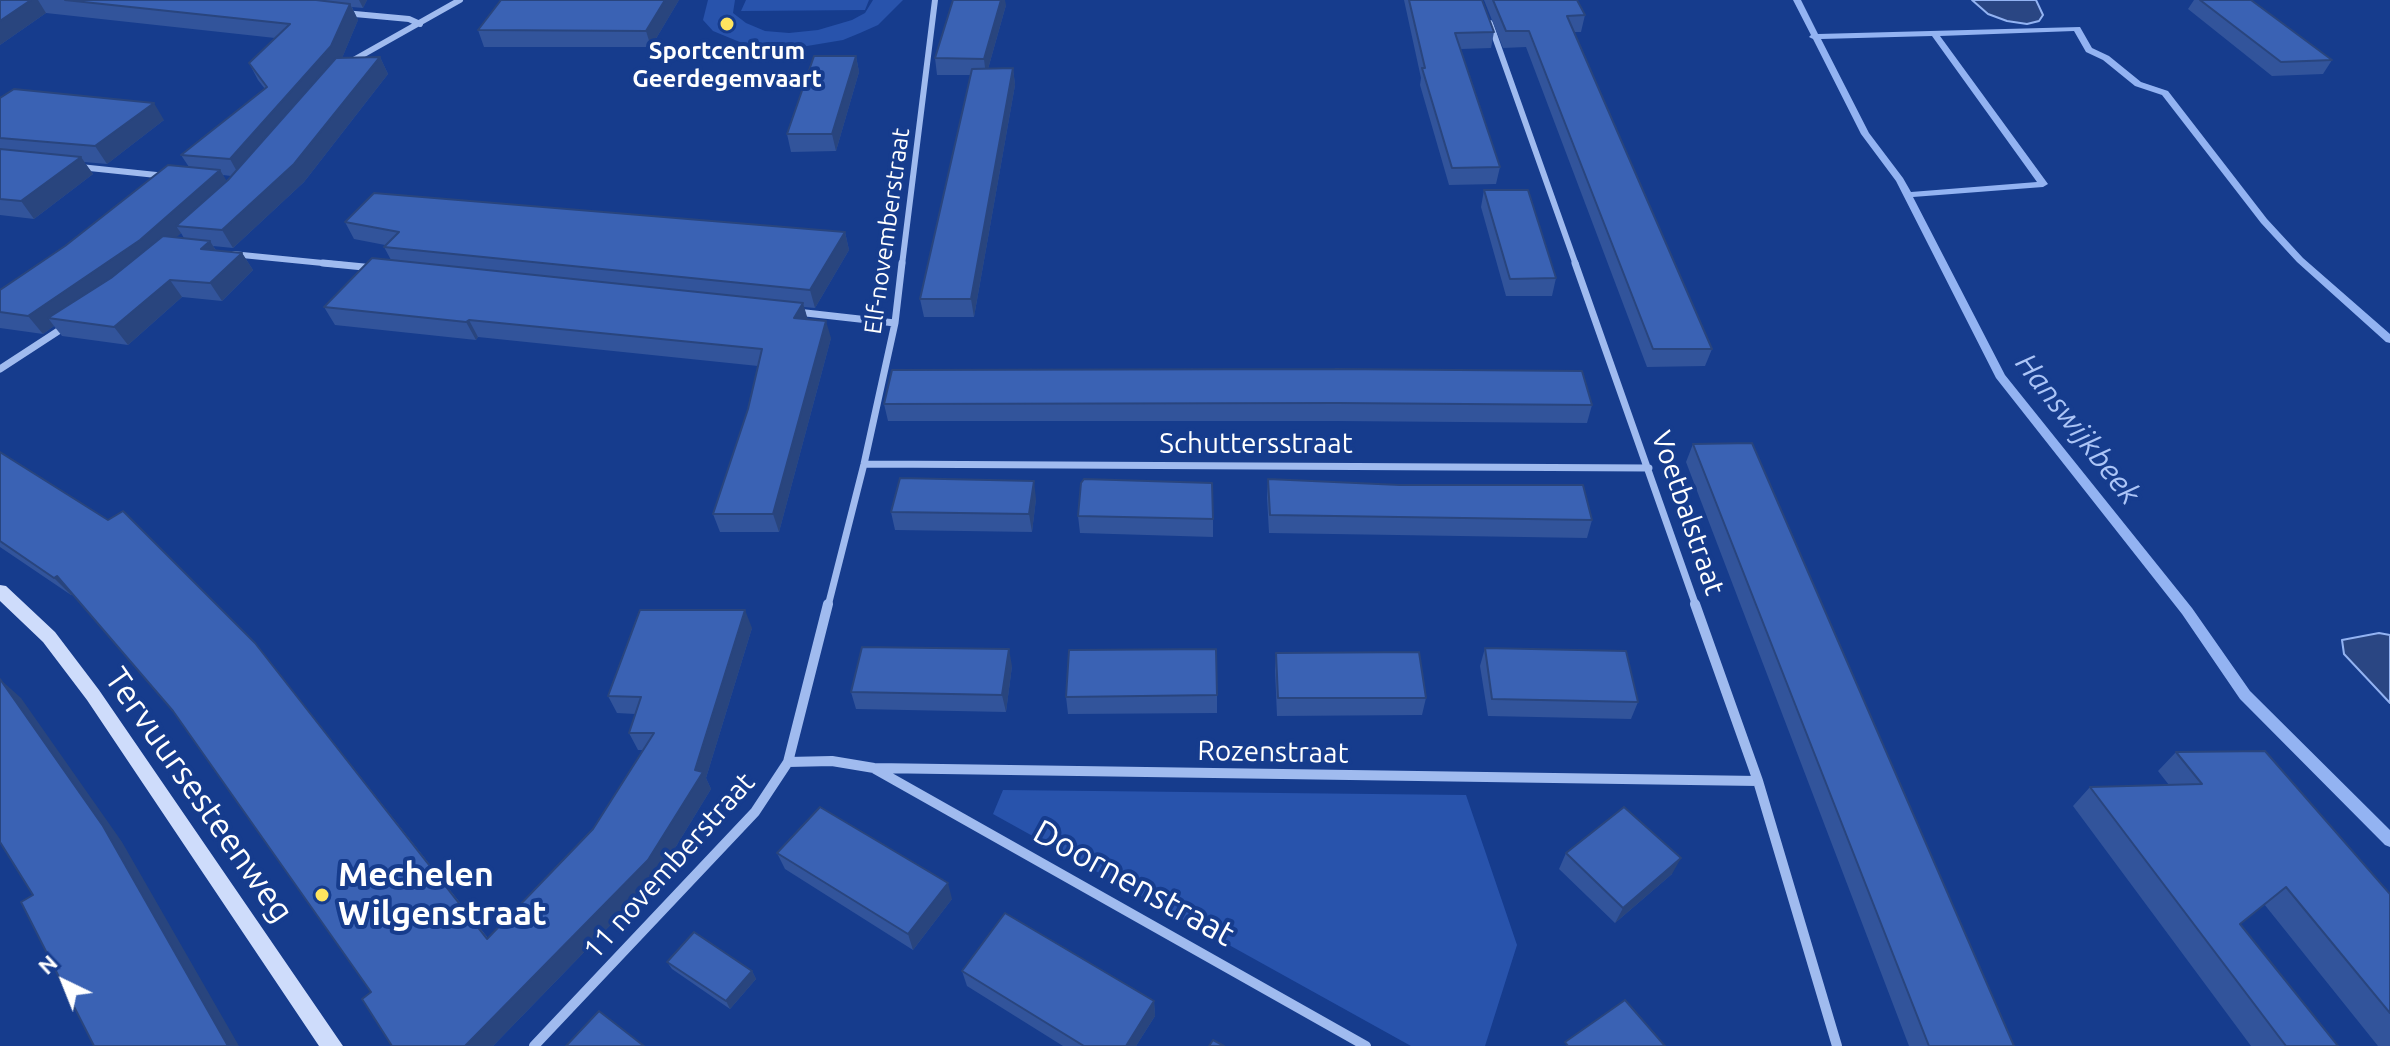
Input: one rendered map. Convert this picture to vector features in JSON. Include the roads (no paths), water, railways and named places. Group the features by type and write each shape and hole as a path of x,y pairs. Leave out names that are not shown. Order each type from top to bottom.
{"street":[{"path":"341,69 460,0"},
{"name":"Elf-novemberstraat","path":"864,464 895,323 935,0"},
{"name":"Voetbalstraat","path":"1484,9 1758,781 1837,1046"},
{"path":"333,11 409,19 420,24"},
{"path":"76,167 182,177"},
{"path":"223,253 379,269"},
{"path":"786,311 895,323"},
{"path":"0,369 80,317"},
{"name":"Schuttersstraat","path":"864,464 1649,468"},
{"name":"11 novemberstraat","path":"534,1046 755,812 788,762 864,464"},
{"name":"Tervuursesteenweg","path":"0,591 49,637 93,695 332,1046"},
{"name":"Rozenstraat","path":"788,762 832,761 874,768 1758,781"},
{"name":"Doornenstraat","path":"874,768 1366,1046"}],"waterway":[{"name":"Hanswijkbeek","path":"1797,0 1816,37"},
{"path":"1934,34 2077,29 2089,50 2106,58 2138,84 2165,93 2264,221 2300,260 2390,340"},
{"path":"1816,37 1934,34"},
{"path":"1908,195 2043,184 1934,34"},
{"name":"Hanswijkbeek","path":"1816,37 1865,134 1908,195"},
{"name":"Hanswijkbeek","path":"1908,195 2000,376 2187,611 2245,695 2390,840"}],"place":[{"name":"Sportcentrum Geerdegemvaart","path":"727,24"},
{"name":"Mechelen Wilgenstraat","path":"322,895"}]}
